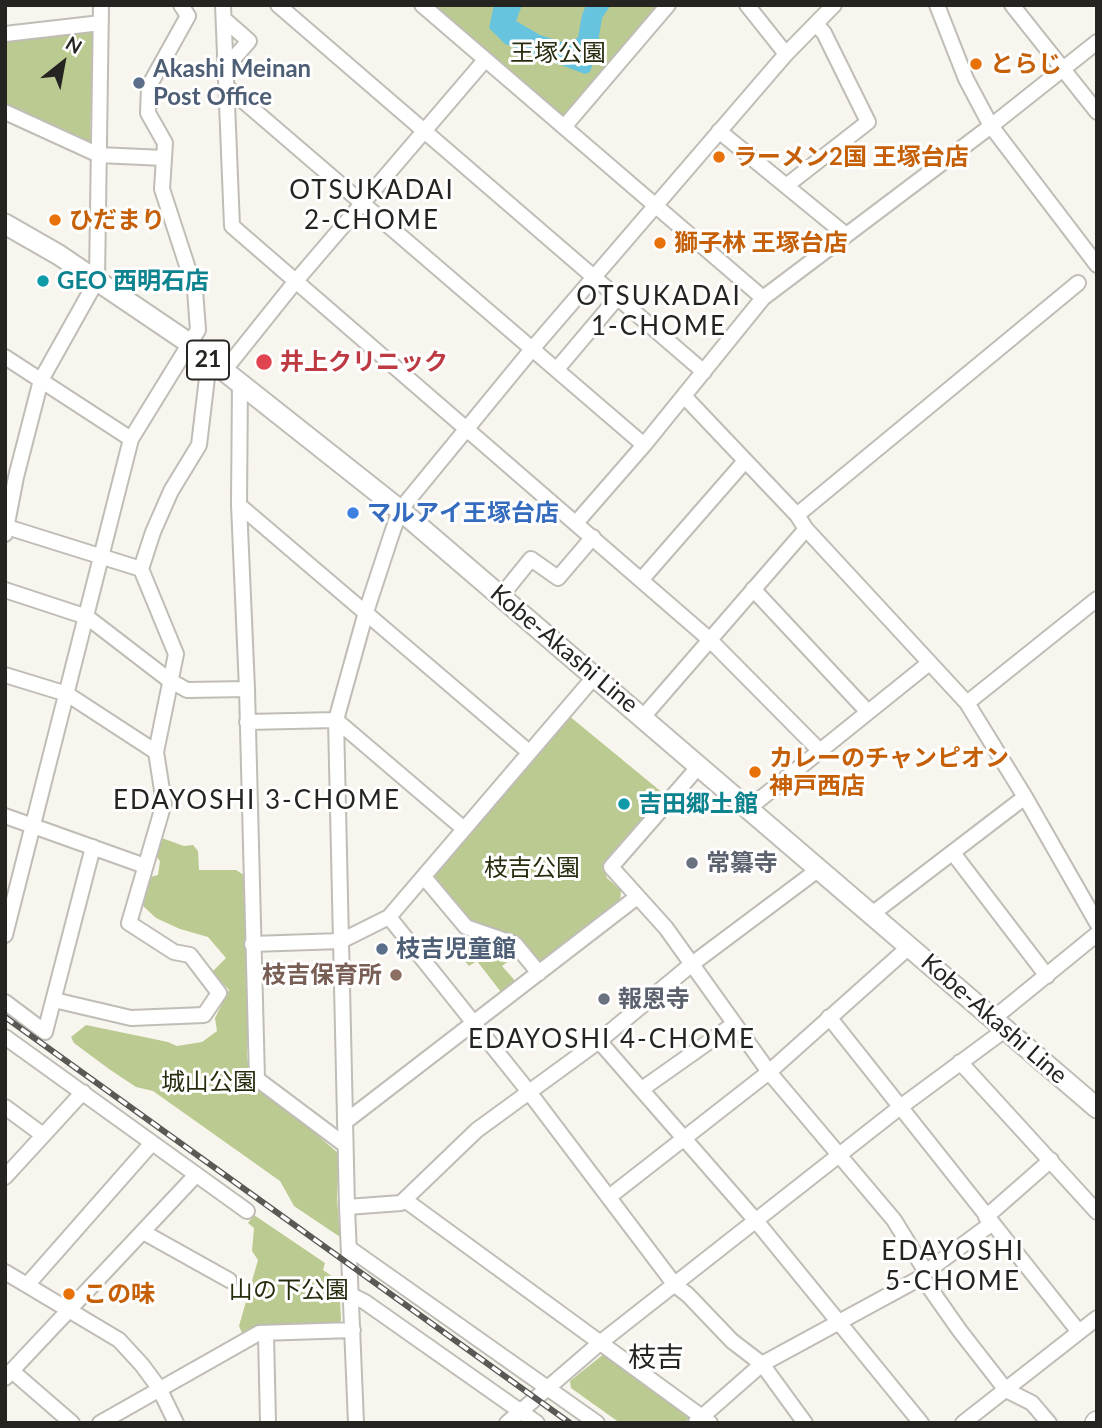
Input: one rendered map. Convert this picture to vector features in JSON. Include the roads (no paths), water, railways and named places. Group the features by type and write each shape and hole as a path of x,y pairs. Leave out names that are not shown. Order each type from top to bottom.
{"main road":[{"name":"Kobe-Akashi Line","path":"5,224 97,280 189,344 400,510 1097,1108"}],"street":[{"path":"101,5 97,280 41,380 11,478 6,531 141,569"},
{"path":"5,935 8,913 33,826 131,439 198,330 195,290 162,189 165,143 148,113 149,86 188,16 181,5"},
{"path":"278,5 704,372"},
{"path":"422,5 763,298"},
{"path":"564,127 668,5"},
{"path":"747,5 786,54"},
{"path":"356,1423 345,1145 336,720 366,612 400,510 533,348 719,131 786,54 834,5"},
{"path":"937,5 966,79 991,126 1097,265"},
{"path":"1012,5 1097,112"},
{"path":"224,12 248,41 226,67"},
{"path":"224,12 232,226 642,579 709,639 819,750"},
{"path":"5,34 101,23"},
{"path":"786,186 868,122 824,33 816,24"},
{"path":"576,523 644,445 763,298 991,126 1097,42"},
{"path":"54,1000 131,1018 204,1015 219,993 190,955 174,952 129,923 164,803 156,752 176,654 141,569 170,491 199,445 224,372 361,203 485,60"},
{"path":"227,87 644,445"},
{"path":"5,112 99,155 164,158"},
{"path":"719,131 846,235"},
{"path":"797,515 1078,284"},
{"path":"557,369 617,298"},
{"path":"5,357 131,439"},
{"path":"224,372 239,505 247,689 257,1079 345,1145"},
{"path":"684,396 797,515 806,529 928,664 967,703 1025,797 1097,923"},
{"path":"642,579 745,461"},
{"path":"239,505 529,752"},
{"path":"643,717 806,529"},
{"path":"501,596 531,559 558,578 593,537"},
{"path":"753,589 867,711"},
{"path":"5,590 87,617 169,680 187,690 247,689"},
{"path":"967,703 1097,600"},
{"path":"749,808 928,664"},
{"path":"5,675 67,694 156,752"},
{"path":"252,944 341,941 389,917 595,676"},
{"path":"247,722 336,720 464,829"},
{"path":"700,765 611,867 666,928 769,1072 838,1157 894,1220 960,1331 1006,1390 1032,1403 1049,1423"},
{"path":"872,914 1025,797"},
{"path":"5,816 145,866"},
{"path":"5,1002 44,1031 93,846"},
{"path":"953,853 1047,976"},
{"path":"347,1207 401,1203 477,1130 599,1041 692,964 820,869"},
{"path":"424,877 466,927 515,944 539,974"},
{"path":"345,1122 637,897"},
{"path":"389,917 529,1092 675,1285 732,1341 762,1364 805,1423"},
{"path":"507,1423 601,1342 960,1062 1047,976 1097,934"},
{"path":"609,1197 769,1072 910,946"},
{"path":"829,1017 1079,1332"},
{"path":"642,1089 734,1024"},
{"path":"5,1037 247,1212"},
{"path":"599,1041 757,1222 921,1423"},
{"path":"960,1062 1097,1212"},
{"path":"5,1177 83,1092"},
{"path":"5,1107 43,1135"},
{"path":"27,1285 152,1143"},
{"path":"405,1200 601,1342 702,1421 762,1364 924,1274 989,1220 1051,1160"},
{"path":"72,1423 9,1375 195,1175"},
{"path":"143,1232 229,1280"},
{"path":"349,1248 597,1423"},
{"path":"5,1272 119,1340 142,1364 159,1388 176,1423"},
{"path":"351,1295 365,1302 537,1423"},
{"path":"963,1423 1097,1318"},
{"path":"100,1423 259,1333 353,1330"},
{"path":"265,1334 268,1423"}],"water":[{"path":"494,5 522,5 516,21 540,35 568,44 578,37 586,5 611,5 602,18 590,72 585,74 505,44 489,28"}],"railway":[{"path":"5,1017 570,1423"}],"place":[{"name":"とらじ","path":"976,64"},
{"name":"Akashi Meinan Post Office","path":"139,83"},
{"name":"ラーメン2国 王塚台店","path":"719,157"},
{"name":"ひだまり","path":"55,220"},
{"name":"獅子林 王塚台店","path":"660,243"},
{"name":"GEO 西明石店","path":"43,281"},
{"name":"井上クリニック","path":"264,362"},
{"name":"マルアイ王塚台店","path":"353,513"},
{"name":"カレーのチャンピオン 神戸西店","path":"755,772"},
{"name":"吉田郷土館","path":"624,804"},
{"name":"常纂寺","path":"692,863"},
{"name":"枝吉児童館","path":"382,949"},
{"name":"枝吉保育所","path":"396,975"},
{"name":"報恩寺","path":"604,999"},
{"name":"この味","path":"69,1294"}],"district":[{"name":"OTSUKADAI 2-CHOME","path":"372,206"},
{"name":"OTSUKADAI 1-CHOME","path":"659,312"},
{"name":"EDAYOSHI 3-CHOME","path":"257,801"},
{"name":"EDAYOSHI 4-CHOME","path":"612,1040"},
{"name":"EDAYOSHI 5-CHOME","path":"953,1267"},
{"name":"枝吉","path":"656,1358"}],"park label":[{"name":"王塚公園","path":"558,53"},
{"name":"枝吉公園","path":"532,868"},
{"name":"城山公園","path":"209,1082"},
{"name":"山の下公園","path":"289,1290"}]}
